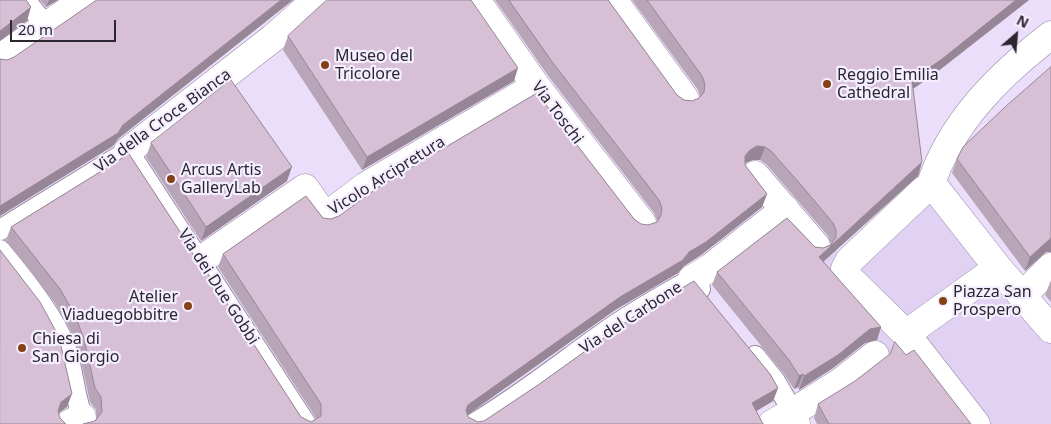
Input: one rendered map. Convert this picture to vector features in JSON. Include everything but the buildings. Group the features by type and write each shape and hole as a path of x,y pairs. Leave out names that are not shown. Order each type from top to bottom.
{"street":[{"path":"0,58 84,0"},
{"name":"Via della Croce Bianca","path":"128,151 260,49 316,0"},
{"name":"Via Toschi","path":"476,0 536,86 642,223"},
{"path":"612,0 685,99"},
{"path":"976,424 906,334 848,277 845,269 849,261 922,192 930,187 937,164 967,117 990,87 1016,62 1051,35"},
{"name":"Vicolo Arcipretura","path":"202,260 305,188 324,217 366,186 536,86"},
{"path":"755,175 816,246"},
{"path":"930,187 940,193 998,268 1051,329"},
{"name":"Via del Carbone","path":"692,279 710,268 785,209"},
{"path":"1022,296 1051,267"},
{"path":"906,334 998,268"},
{"path":"787,420 875,356"}],"lane":[{"path":"25,0 47,27"},
{"name":"Via della Croce Bianca","path":"0,230 128,151"},
{"name":"Via dei Due Gobbi","path":"128,151 202,260 306,424"},
{"path":"0,250 59,332 66,351 79,422"},
{"path":"692,279 710,301"},
{"name":"Via del Carbone","path":"474,424 509,403 612,327 650,302 692,279"},
{"path":"745,344 774,381 787,420"}],"shaded area":[{"name":"Piazza San Prospero","path":"937,164 1029,289 1051,314 1051,424 962,424 895,365 874,342 876,337 812,253 827,244 833,246 841,255"}],"place":[{"name":"Museo del Tricolore","path":"325,65"},
{"name":"Reggio Emilia Cathedral","path":"827,84"},
{"name":"Arcus Artis GalleryLab","path":"171,179"},
{"name":"Piazza San Prospero","path":"943,301"},
{"name":"Atelier Viaduegobbitre","path":"188,306"},
{"name":"Chiesa di San Giorgio","path":"22,348"}]}
